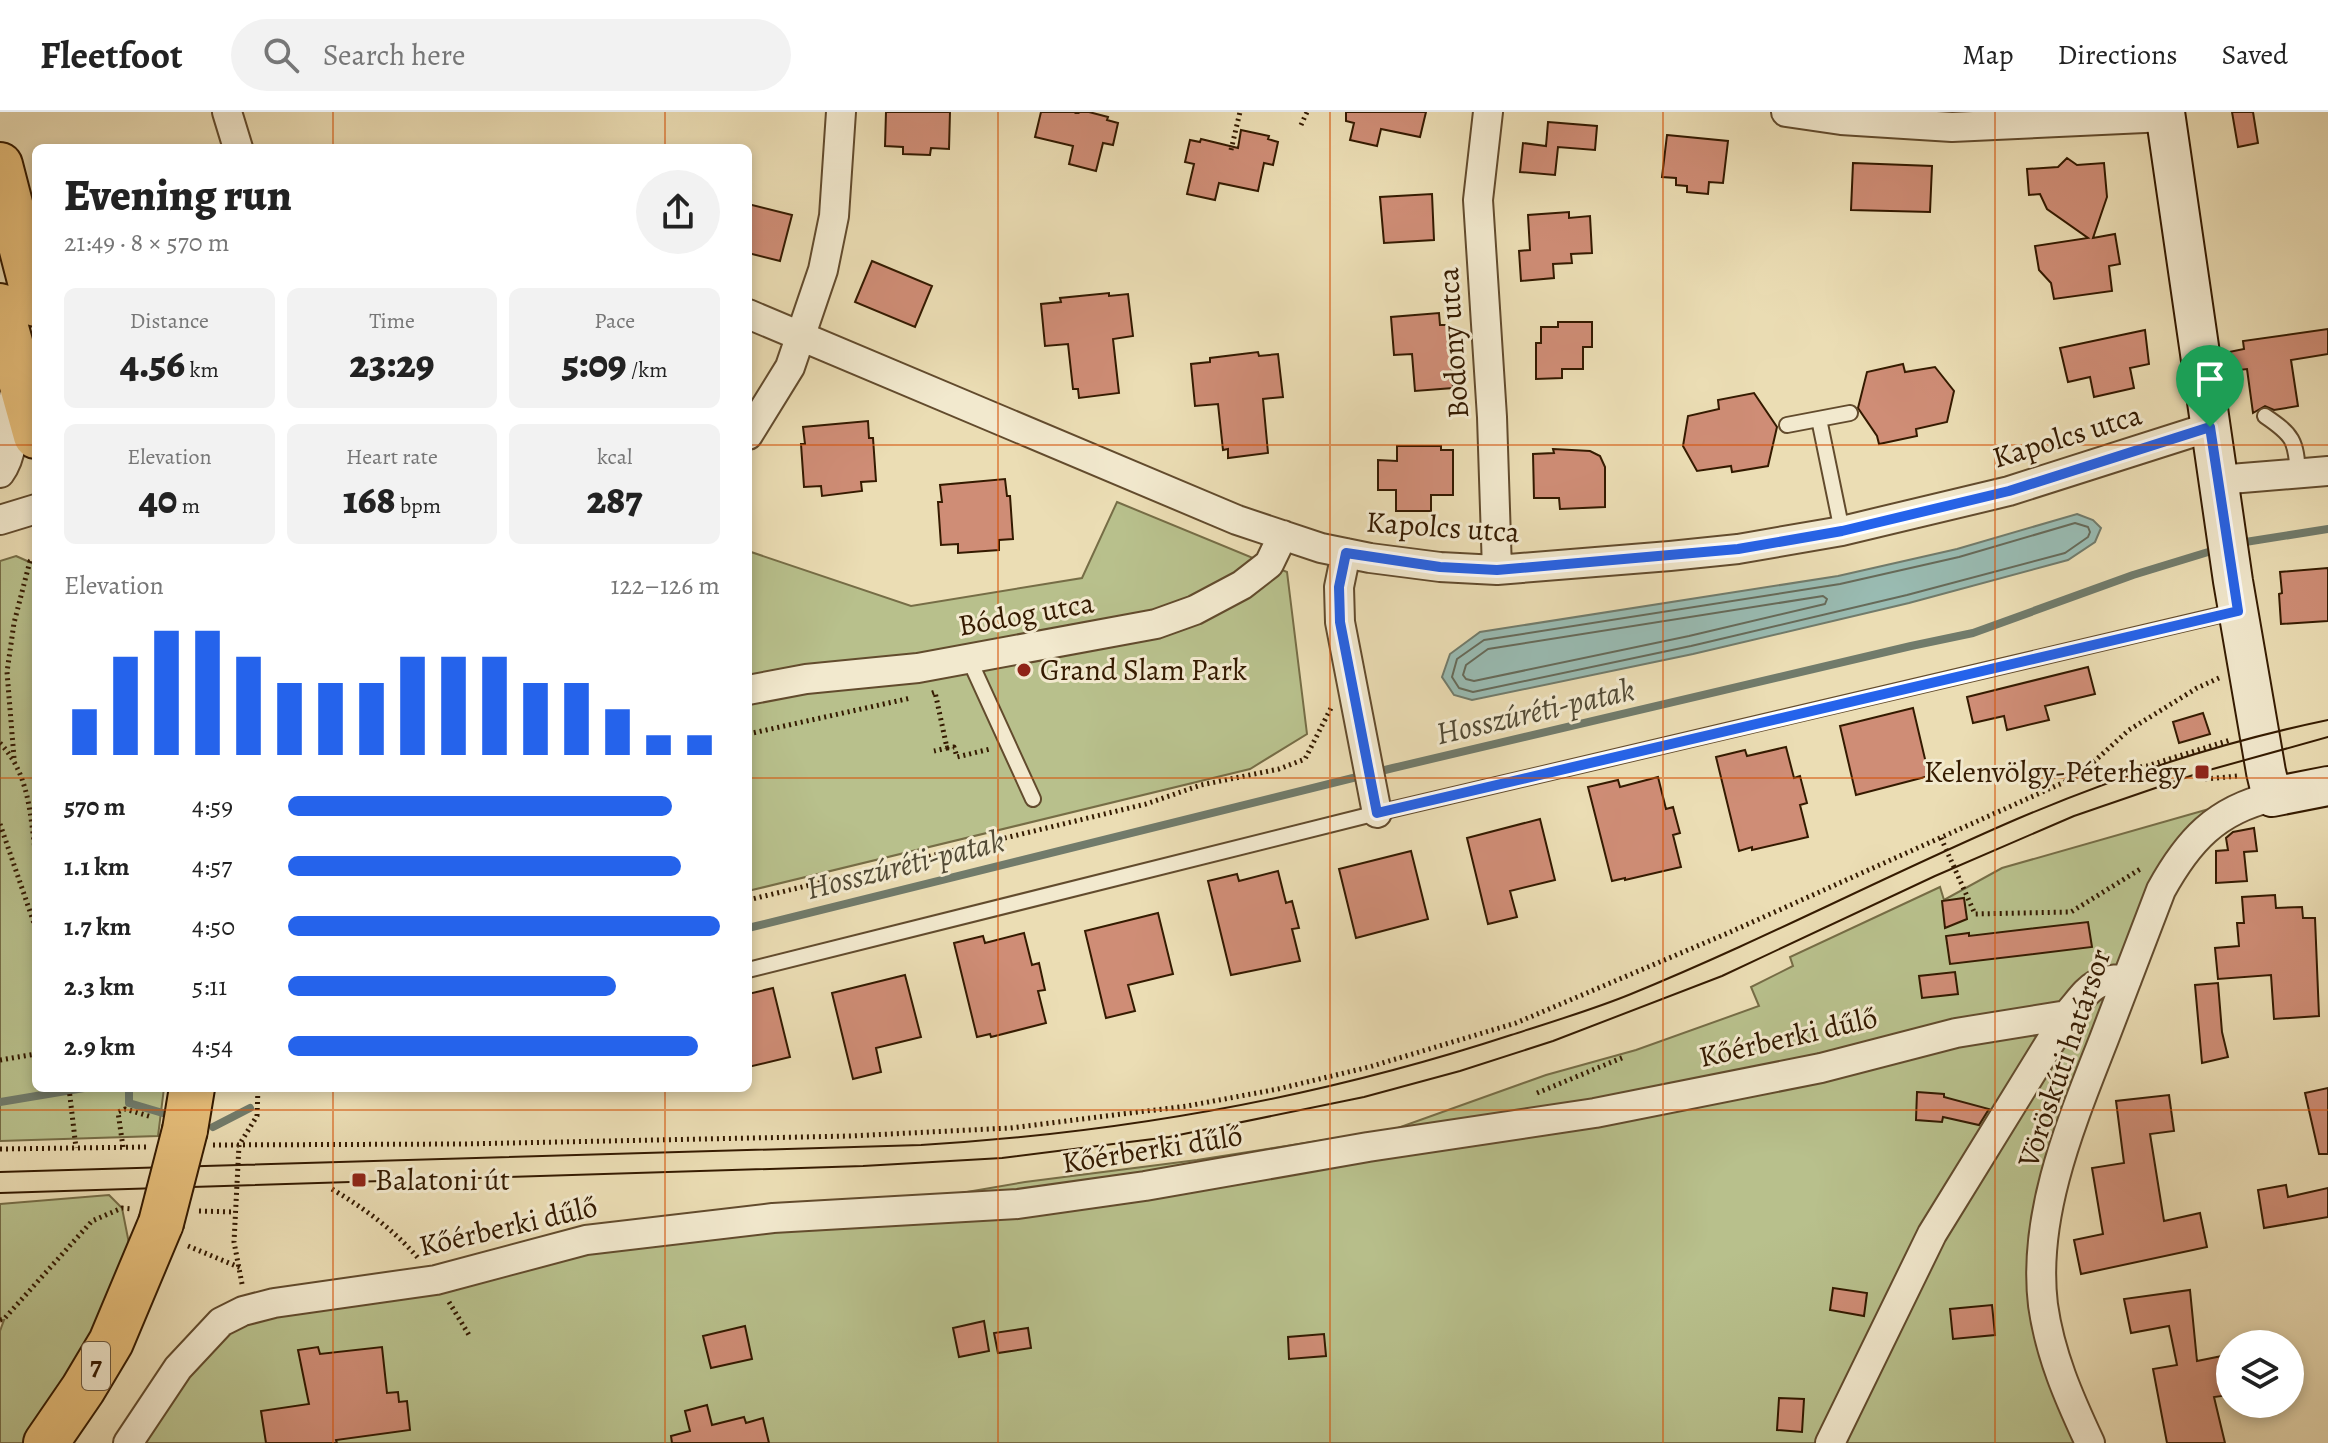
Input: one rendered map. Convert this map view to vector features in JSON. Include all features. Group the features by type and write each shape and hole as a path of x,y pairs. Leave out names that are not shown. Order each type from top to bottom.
{"main road":[{"path":"0,165 32,289"},
{"path":"0,306 25,363 32,409"},
{"name":"7","path":"46,1443 111,1342 168,1221 172,1124 190,1092"}],"street":[{"path":"227,112 237,144"},
{"path":"752,429 790,367 803,337 823,270 834,216 841,112"},
{"name":"Bodony utca","path":"1488,112 1478,200 1492,417 1497,570"},
{"path":"1786,112 1841,120 1952,127 2166,115 2235,596 2272,797 2328,786"},
{"name":"Kapolcs utca","path":"752,316 1237,520 1346,553 1440,567 1497,570 1738,549 1842,531 2009,491 2210,427"},
{"path":"0,473 8,456 25,363"},
{"path":"2218,480 2328,471"},
{"path":"0,520 32,510"},
{"name":"Bódog utca","path":"752,689 806,679 918,668 1131,630 1195,610 1242,585 1269,564 1283,535"},
{"path":"1346,553 1338,607 1375,804"},
{"name":"Vöröskúti határsor","path":"2090,1443 2066,1391 2049,1338 2041,1275 2044,1234 2071,1124 2161,890 2176,862 2214,822 2230,811 2272,797"},
{"path":"1830,1443 1932,1234 2067,1015 2089,989 2106,979 2127,979"},
{"name":"Kőérberki dűlő","path":"243,1311 274,1303 436,1280 586,1240 773,1218 1018,1204 1187,1179 1653,1102 1821,1068 1956,1033 2067,1015"},
{"path":"128,1443 178,1368 221,1322 243,1311"}],"lane":[{"path":"1787,425 1850,413"},
{"path":"2265,416 2288,431 2296,447 2298,474"},
{"path":"1819,419 1842,531"},
{"path":"752,969 1375,804 2235,596"},
{"path":"969,659 1033,799"}],"path":[{"path":"1231,150 1240,112"},
{"path":"1301,125 1307,112"},
{"path":"14,758 7,672 14,623 32,560"},
{"path":"2078,776 2129,730 2197,688 2246,666"},
{"path":"752,733 935,692 947,748"},
{"path":"752,899 1146,804 1201,785 1279,769 1305,759 1330,709 1353,697"},
{"path":"239,1145 476,1144 850,1136 1010,1128 1187,1106 1278,1089 1369,1067 1516,1023 2078,776 2147,766 2258,731"},
{"path":"0,743 14,758 26,785 32,828"},
{"path":"934,751 954,747 957,757 1008,745"},
{"path":"0,824 32,917"},
{"path":"1941,838 1975,914 2071,912 2143,868 2172,871"},
{"path":"0,1060 32,1055"},
{"path":"1501,1126 1527,1097 1624,1057"},
{"path":"0,1149 76,1148 70,1092"},
{"path":"243,1311 241,1268 234,1242 239,1145 257,1116 258,1092"},
{"path":"123,1147 118,1112 125,1109 172,1124"},
{"path":"332,1189 368,1211 404,1241"},
{"path":"0,1320 24,1298 92,1221 122,1208 168,1221 241,1268"},
{"path":"168,1221 235,1212"}],"green space":[{"name":"Grand Slam Park","path":"1117,502 1287,572 1307,734 1250,769 752,890 752,552 911,606 1082,578"},
{"path":"16,556 32,563 32,1092 164,1092 158,1136 0,1141 0,561"},
{"path":"2209,809 2214,822 2198,837 2071,1124 2041,1275 2090,1443 128,1443 221,1322 586,1240 838,1214 1025,1182 1197,1160 1395,1129 1546,1075 1636,1050 1759,1006 1751,987 1793,966 1790,957 1940,887 1944,900 2002,868"},
{"path":"109,1195 122,1208 137,1284 46,1443 0,1443 0,1331 4,1320 0,1320 0,1204"}],"water":[{"path":"2077,514 2093,520 2101,528 2095,542 2068,560 1909,603 1693,654 1472,700 1454,695 1442,677 1450,654 1480,632 1838,576 1957,549"}],"building":[{"path":"886,112 950,112 949,149 931,148 930,155 903,154 903,147 885,146"},
{"path":"1041,112 1089,112 1118,123 1113,145 1103,143 1096,171 1069,164 1073,146 1035,137"},
{"path":"1346,112 1426,112 1420,137 1381,129 1377,146 1350,140 1354,123 1346,121"},
{"path":"2232,112 2253,112 2258,143 2238,147"},
{"path":"1548,122 1597,126 1595,150 1558,147 1555,175 1520,172 1523,143 1546,146"},
{"path":"1241,130 1269,136 1268,139 1278,142 1273,165 1264,163 1258,191 1219,183 1215,200 1187,194 1194,164 1185,162 1190,140 1200,142 1201,139 1238,148"},
{"path":"1667,135 1728,141 1723,183 1709,182 1708,194 1687,192 1687,186 1676,185 1676,178 1662,177"},
{"path":"2067,158 2077,165 2104,163 2107,197 2093,238 2115,234 2120,264 2109,266 2112,291 2054,299 2051,283 2039,270 2035,246 2088,238 2047,209 2040,194 2029,195 2027,169 2058,167"},
{"path":"1853,163 1932,166 1930,212 1851,210"},
{"path":"1432,194 1434,240 1384,243 1380,197"},
{"path":"752,205 792,215 780,261 752,254"},
{"path":"1569,212 1569,218 1590,216 1592,253 1571,254 1572,263 1553,264 1554,278 1521,281 1519,251 1530,250 1528,215"},
{"path":"872,261 932,286 915,327 855,302"},
{"path":"1109,293 1109,296 1128,294 1133,336 1113,339 1119,393 1079,398 1078,389 1073,389 1068,344 1045,346 1041,304 1061,302 1060,298"},
{"path":"1439,313 1440,325 1448,325 1453,388 1415,391 1412,354 1394,355 1391,317"},
{"path":"1558,322 1592,322 1592,347 1583,347 1583,369 1562,369 1562,378 1536,379 1536,343 1541,343 1541,327 1558,327"},
{"path":"2328,329 2328,354 2291,360 2298,406 2274,410 2265,406 2253,413 2247,369 2231,371 2229,352 2244,349 2243,341"},
{"path":"2145,330 2149,364 2130,368 2134,388 2094,397 2090,377 2068,382 2060,348"},
{"path":"1258,352 1259,356 1278,354 1283,397 1263,399 1268,453 1228,458 1228,449 1223,450 1218,404 1195,406 1191,364 1210,362 1210,358"},
{"path":"1903,364 1905,372 1935,367 1954,391 1947,422 1916,429 1917,436 1879,444 1858,408 1867,372"},
{"path":"1754,393 1777,427 1768,466 1732,472 1731,466 1697,471 1683,446 1688,416 1719,409 1718,400"},
{"path":"868,421 869,438 873,438 876,481 861,482 862,491 822,496 821,486 804,487 803,427"},
{"path":"1397,446 1441,446 1441,450 1453,450 1453,495 1431,495 1431,511 1396,511 1396,490 1378,490 1378,460 1397,461"},
{"path":"1553,449 1590,451 1600,456 1605,467 1605,507 1560,509 1559,498 1534,498 1533,454 1554,453"},
{"path":"1005,479 1007,496 1010,496 1013,539 999,540 999,550 958,553 958,544 941,545 940,485"},
{"path":"2328,568 2328,621 2281,624 2280,572"},
{"path":"2088,667 2095,694 2045,706 2049,720 2007,730 2004,716 1973,723 1967,697"},
{"path":"1913,708 1929,776 1856,795 1840,726"},
{"path":"2203,713 2210,734 2179,743 2173,722"},
{"path":"1786,747 1794,778 1800,776 1807,803 1800,805 1808,837 1739,851 1716,757 1745,750 1747,756"},
{"path":"1658,777 1666,809 1673,807 1680,833 1673,835 1681,867 1612,881 1588,787 1618,780 1620,787"},
{"path":"1540,819 1555,880 1510,891 1517,917 1488,924 1467,838"},
{"path":"2254,828 2257,851 2244,852 2247,881 2216,883 2216,851 2228,850 2226,838 2233,832"},
{"path":"1411,851 1428,919 1356,938 1339,869"},
{"path":"1278,871 1286,903 1292,901 1299,928 1292,929 1300,961 1231,975 1208,881 1237,874 1239,881"},
{"path":"2275,895 2276,908 2302,907 2303,918 2315,918 2319,1016 2274,1019 2271,975 2218,979 2215,948 2239,946 2237,923 2244,923 2242,897"},
{"path":"1964,898 1967,919 1945,928 1942,901"},
{"path":"1158,913 1173,974 1128,985 1135,1011 1106,1018 1085,931"},
{"path":"2088,922 2092,947 1950,964 1946,936"},
{"path":"1024,933 1032,965 1039,963 1045,990 1038,991 1046,1023 991,1037 990,1034 977,1037 954,943 983,936 985,943"},
{"path":"1955,972 1958,994 1922,998 1919,976"},
{"path":"905,975 921,1037 876,1048 881,1072 853,1079 832,993"},
{"path":"2218,983 2222,1032 2228,1057 2202,1063 2195,985"},
{"path":"773,988 790,1057 752,1066 752,993"},
{"path":"2328,1088 2328,1154 2319,1154 2305,1093"},
{"path":"1917,1092 1944,1094 1944,1097 1989,1109 1979,1125 1943,1117 1942,1122 1916,1120"},
{"path":"2169,1095 2174,1131 2150,1134 2164,1221 2200,1213 2207,1247 2081,1274 2074,1240 2103,1234 2092,1168 2124,1163 2116,1101"},
{"path":"2286,1185 2288,1197 2328,1188 2328,1217 2264,1228 2258,1190"},
{"path":"1833,1288 1867,1293 1864,1316 1830,1310"},
{"path":"2190,1290 2197,1361 2216,1357 2216,1418 2219,1418 2225,1443 2167,1443 2153,1369 2177,1365 2169,1326 2131,1333 2124,1299"},
{"path":"1992,1305 1995,1335 1953,1339 1950,1309"},
{"path":"984,1321 989,1351 959,1357 953,1328"},
{"path":"745,1326 752,1359 711,1368 703,1336"},
{"path":"1028,1328 1031,1348 998,1353 994,1333"},
{"path":"1324,1334 1326,1356 1289,1359 1288,1337"},
{"path":"318,1347 320,1354 382,1347 387,1393 398,1392 399,1402 407,1401 410,1430 336,1440 337,1443 266,1443 261,1411 309,1404 298,1350"},
{"path":"1779,1398 1804,1399 1802,1432 1777,1430"},
{"path":"707,1405 712,1425 744,1417 746,1423 763,1418 769,1443 672,1443 671,1436 690,1431 685,1411"}],"waterway":[{"name":"Hosszúréti-patak","path":"2239,543 2328,529"},
{"name":"Hosszúréti-patak","path":"752,927 1393,768 1973,633 2133,575 2218,549"},
{"name":"Hosszúréti-patak","path":"0,1102 60,1092"},
{"path":"129,1092 129,1103 166,1114"},
{"path":"213,1127 250,1108"}],"tram line":[{"path":"0,1172 921,1145 1071,1132 1219,1109 1366,1077 1556,1021 1631,994 1728,952 1968,840 2054,804 2209,750 2328,720"},
{"path":"0,1193 863,1166 1002,1158 1169,1137 1364,1097 1553,1041 1722,976 1935,876 2074,816 2202,772 2328,737"}],"place":[{"name":"Grand Slam Park","path":"1024,670"},
{"name":"Kelenvölgy-Péterhegy","path":"2202,772"},
{"name":"Balatoni út","path":"359,1180"}],"route":[{"path":"2210,427 2238,611 1377,813 1338,607 1346,553 1440,567 1497,570 1738,549 1842,531 2009,491 2210,427"}]}
